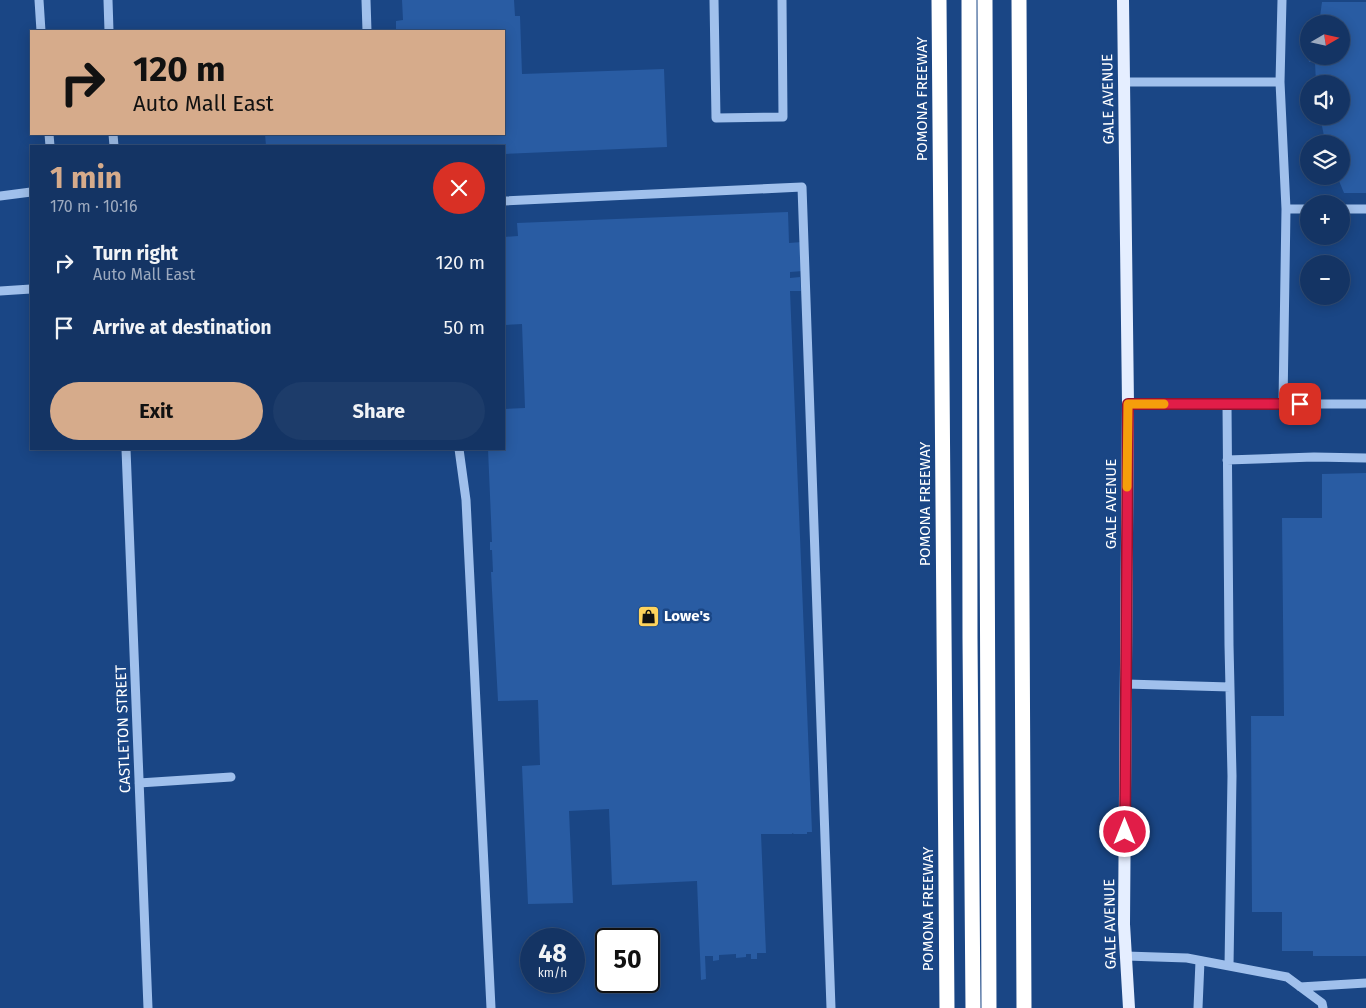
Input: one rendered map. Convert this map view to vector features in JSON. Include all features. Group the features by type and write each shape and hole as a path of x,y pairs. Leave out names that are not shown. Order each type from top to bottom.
{"highway":[{"name":"POMONA FREEWAY","path":"939,0 947,1008"},
{"path":"969,0 970,638 973,1008"},
{"path":"985,0 989,1008"},
{"path":"1019,0 1024,1008"}],"main road":[{"name":"GALE AVENUE","path":"1123,0 1128,404 1124,914 1128,1008"}],"street":[{"path":"39,0 42,30"},
{"path":"108,0 109,30"},
{"path":"366,0 368,30"},
{"path":"714,0 716,118 783,117 782,0"},
{"path":"1282,0 1280,82 1286,209 1283,404"},
{"path":"1124,82 1280,82"},
{"path":"505,201 802,187 831,1008"},
{"path":"0,196 30,192"},
{"path":"1350,208 1366,208"},
{"path":"1286,209 1300,209"},
{"path":"0,290 30,289"},
{"path":"1128,404 1366,404"},
{"path":"1227,404 1232,776 1229,966"},
{"name":"CASTLETON STREET","path":"126,450 148,1008"},
{"path":"459,450 466,500 491,1008"},
{"path":"1227,460 1314,457 1366,458"},
{"path":"1126,684 1230,688"},
{"path":"139,783 231,777"},
{"path":"1126,956 1187,958 1286,977 1322,1002 1323,1008"},
{"path":"1198,1008 1200,961"},
{"path":"1300,987 1366,983"}],"building":[{"path":"402,0 514,0 515,16 520,16 522,74 664,69 667,147 505,154 505,145 266,145 265,135 505,135 505,30 396,30 396,21 403,20"},
{"path":"1322,2 1366,2 1366,193 1344,193 1341,185 1350,185 1350,135 1324,135 1322,125 1350,125 1350,75 1316,75 1315,65 1350,65 1350,15 1320,15"},
{"name":"Lowe's","path":"788,212 789,243 802,242 803,271 790,272 790,278 800,277 801,291 790,291 812,832 807,832 807,834 761,834 766,953 757,953 757,959 751,959 751,954 746,954 746,957 736,958 736,954 719,955 719,960 713,961 713,956 705,956 706,979 701,980 697,881 612,885 609,809 569,811 573,903 528,904 522,766 540,765 538,700 498,701 491,572 493,572 492,550 490,550 490,542 492,542 488,450 505,450 505,409 525,408 522,324 505,325 505,237 518,236 517,223"},
{"path":"1366,473 1366,956 1313,956 1313,951 1282,951 1282,912 1252,912 1251,716 1284,716 1282,518 1322,518 1322,474"}],"slow traffic":[{"path":"1127,487 1128,404 1164,404"}],"place":[{"name":"Lowe's","path":"648,616"}],"route":[{"path":"1125,832 1128,404 1300,404"}]}
